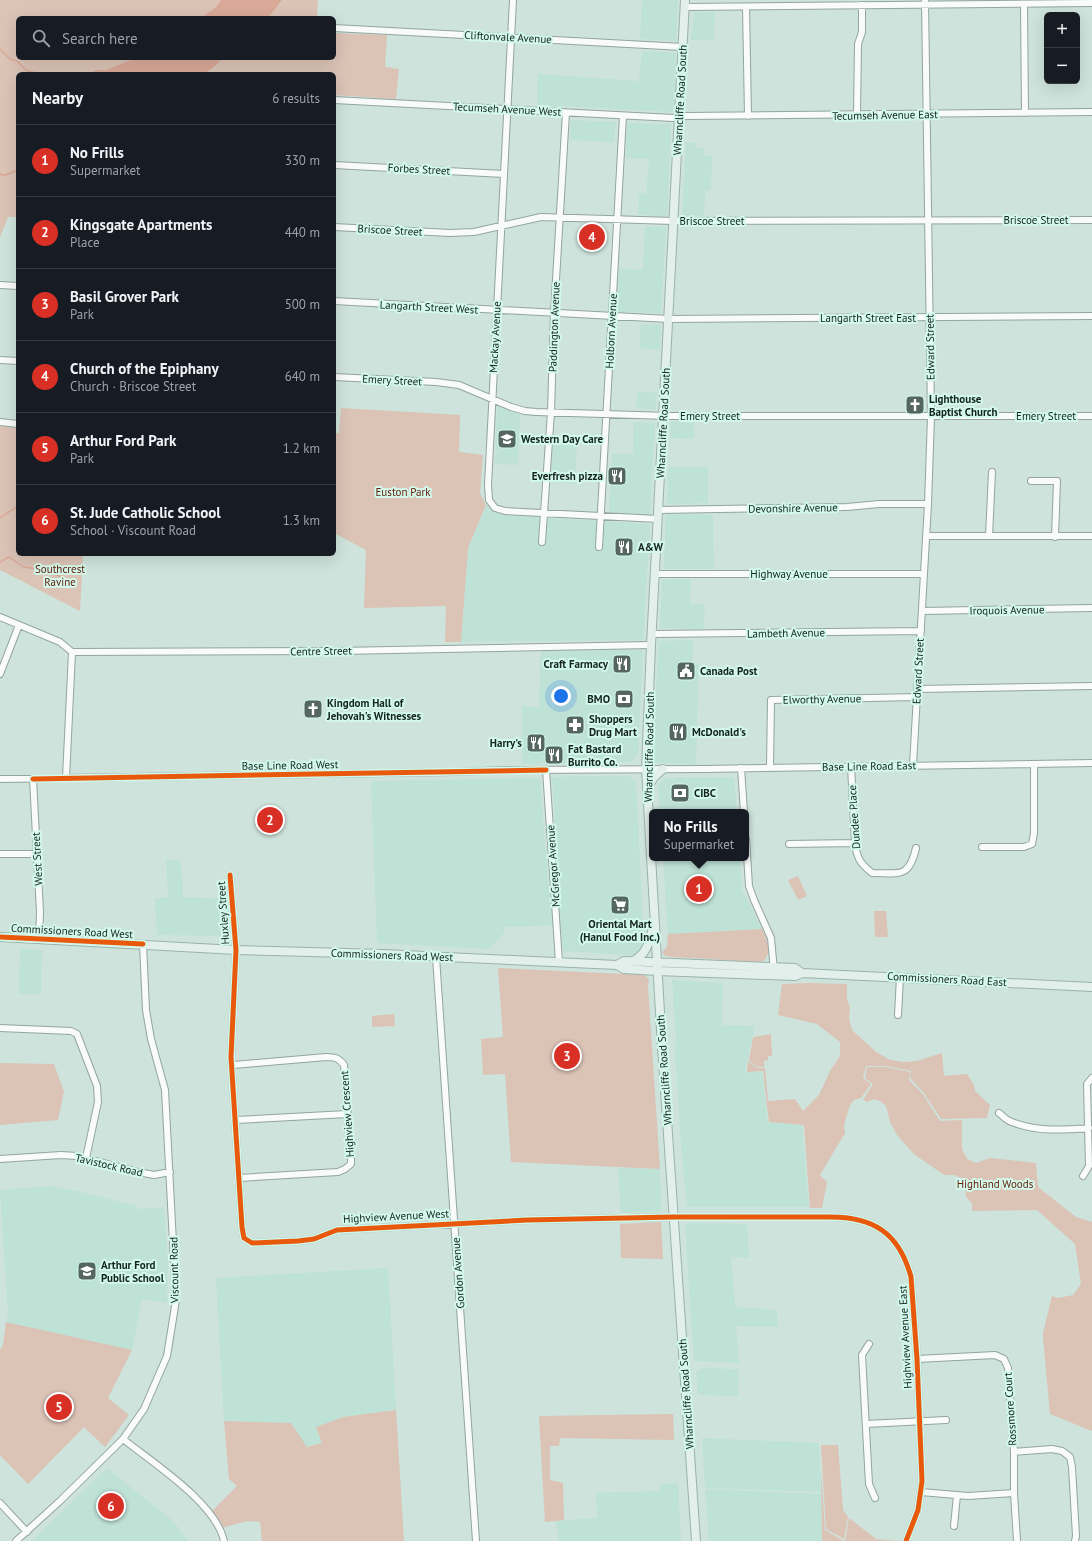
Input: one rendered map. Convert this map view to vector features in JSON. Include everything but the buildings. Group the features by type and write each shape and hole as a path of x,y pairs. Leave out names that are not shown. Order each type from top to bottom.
{"main road":[{"name":"Wharncliffe Road South","path":"649,826 646,769 651,645 685,4"},
{"path":"647,788 654,777 663,769"},
{"name":"Wharncliffe Road South","path":"651,861 696,1541"},
{"path":"632,961 641,956 647,948 654,921"},
{"name":"Commissioners Road West","path":"0,937 236,950 383,954 617,965 624,969 657,971"},
{"name":"Commissioners Road West","path":"617,965 624,961 657,962"},
{"name":"Commissioners Road East","path":"657,962 795,968 802,973"},
{"name":"Commissioners Road East","path":"657,971 774,976 795,976 802,973 1092,987"}],"street":[{"name":"Mackay Avenue","path":"513,0 502,224 496,310 488,485 489,500 495,508 506,511 658,519"},
{"path":"685,4 746,7 862,5 925,2 1024,4 1092,3"},
{"name":"Edward Street","path":"913,766 928,504 931,416 925,2"},
{"path":"1024,4 1025,113"},
{"path":"857,115 858,44 862,32 862,5"},
{"path":"746,7 748,116"},
{"name":"Cliftonvale Avenue","path":"336,28 683,47"},
{"name":"Tecumseh Avenue West","path":"336,100 623,116 679,117"},
{"name":"Tecumseh Avenue East","path":"679,117 1092,112"},
{"name":"Paddington Avenue","path":"542,542 566,113"},
{"name":"Holborn Avenue","path":"599,547 623,116"},
{"name":"Forbes Street","path":"336,165 504,174"},
{"name":"Briscoe Street","path":"336,227 450,233 474,232 502,224 541,216 674,221 1092,220"},
{"path":"0,285 16,286"},
{"name":"Langarth Street West","path":"336,302 669,319"},
{"name":"Langarth Street East","path":"669,319 1092,316"},
{"path":"0,360 16,361"},
{"name":"Emery Street","path":"336,377 459,385 525,411 663,416 1092,416"},
{"path":"0,422 16,424"},
{"path":"989,536 992,472"},
{"path":"1031,481 1057,481 1055,537"},
{"name":"Devonshire Avenue","path":"659,510 847,508 879,504 928,504"},
{"path":"926,536 1092,536"},
{"name":"Highway Avenue","path":"655,574 923,574"},
{"name":"Iroquois Avenue","path":"922,611 1092,608"},
{"path":"0,617 60,642 72,652 66,778"},
{"path":"0,674 19,625"},
{"name":"Lambeth Avenue","path":"652,634 921,631"},
{"name":"Centre Street","path":"72,652 309,651 651,645"},
{"path":"918,689 1092,686"},
{"name":"Elworthy Avenue","path":"770,768 771,700 917,698"},
{"name":"Base Line Road East","path":"646,769 1092,763"},
{"path":"982,847 1024,847 1032,844 1034,834 1034,764"},
{"name":"Dundee Place","path":"851,766 856,853 861,863 872,873 902,873 908,869 913,860 916,848"},
{"path":"741,768 744,809"},
{"name":"Base Line Road West","path":"0,779 646,769"},
{"name":"McGregor Avenue","path":"546,770 559,962"},
{"name":"West Street","path":"33,779 40,912 39,939"},
{"path":"789,844 855,843"},
{"path":"0,854 37,854"},
{"path":"747,861 749,886 771,938 774,976"},
{"name":"Huxley Street","path":"230,875 236,950"},
{"name":"Viscount Road","path":"16,1541 123,1439 144,1409 167,1356 176,1300 170,1172 165,1090 151,1039 146,1010 143,944"},
{"name":"Highview Avenue West","path":"236,950 231,1057 233,1065 242,1227 244,1238 252,1243 314,1239 337,1230 527,1220 674,1217"},
{"name":"Gordon Avenue","path":"436,957 476,1541"},
{"path":"898,1015 900,977"},
{"path":"0,1028 71,1030 77,1034 97,1086 98,1102 86,1158"},
{"name":"Highview Crescent","path":"233,1065 326,1057 335,1057 340,1059 344,1065 351,1156 351,1164 346,1169 338,1172 239,1178"},
{"path":"1083,1176 1089,1166 1087,1084 1092,1078"},
{"path":"999,1113 1011,1122 1032,1127 1065,1130 1089,1128"},
{"path":"236,1120 347,1114"},
{"name":"Tavistock Road","path":"0,1158 61,1155 86,1158 154,1175 170,1172"},
{"name":"Highview Avenue East","path":"674,1217 848,1217 863,1220 877,1227 896,1244 908,1266 913,1291 917,1359 921,1492 918,1510 906,1541"},
{"path":"869,1344 862,1355 869,1484 875,1498"},
{"name":"Rossmore Court","path":"917,1359 995,1355 1004,1359 1008,1368 1014,1452 1014,1493 1017,1541"},
{"path":"866,1424 946,1420"},
{"path":"123,1439 197,1498 215,1520 224,1541"},
{"name":"Rossmore Court","path":"1014,1452 1052,1449 1062,1451 1070,1457 1072,1467 1076,1536 1075,1541"},
{"path":"921,1492 968,1496 1014,1493"},
{"path":"954,1526 957,1495"},
{"path":"0,1503 27,1532"}],"shaded area":[{"path":"221,0 282,0 270,16 204,16 216,7"},
{"path":"642,0 678,0 676,41 640,39"},
{"path":"694,12 715,12 714,40 691,40"},
{"path":"642,51 676,53 673,112 537,105 538,74 639,81"},
{"path":"131,60 221,60 217,65 208,72 92,72 96,70 105,70"},
{"path":"571,120 616,122 614,142 570,140"},
{"path":"627,123 671,124 667,216 638,215 639,193 646,194 649,159 626,158"},
{"path":"686,142 696,143 696,148 705,148 705,156 712,156 711,190 705,191 704,216 682,216"},
{"path":"645,226 666,227 661,313 617,312 618,268 643,270"},
{"path":"641,324 661,325 660,350 639,348"},
{"path":"638,391 657,393 655,410 636,408"},
{"name":"Western Day Care","path":"499,407 520,414 518,465 495,464 497,408"},
{"path":"694,421 694,439 670,438 671,422"},
{"path":"634,422 655,423 650,515 609,512 612,454 633,454"},
{"path":"553,443 577,445 575,484 551,482"},
{"path":"668,467 708,467 708,503 667,504"},
{"path":"486,505 504,515 649,524 643,640 461,642 468,548"},
{"path":"666,514 713,515 714,569 664,569"},
{"path":"691,579 690,605 705,604 704,629 660,628 662,580"},
{"path":"693,640 693,664 699,664 696,765 651,762 659,641"},
{"path":"643,650 638,754 632,762 522,764 522,706 539,707 541,651"},
{"path":"631,776 631,780 636,780 644,945 638,952 630,955 563,951 561,925 505,927 504,933 489,949 377,943 371,781 540,778 549,893 560,890 552,777"},
{"path":"734,777 737,809 660,809 658,784 665,778"},
{"path":"166,860 181,861 183,897 228,899 229,936 157,935 155,899 168,897"},
{"path":"663,861 740,861 742,890 762,929 668,934"},
{"path":"20,949 42,950 41,994 19,994"},
{"path":"672,980 723,983 722,1025 755,1026 745,1071 747,1073 762,1072 768,1122 802,1125 809,1207 687,1207 681,1146"},
{"path":"618,1168 660,1169 661,1211 621,1213"},
{"name":"Arthur Ford Public School","path":"51,1186 137,1206 138,1209 164,1207 168,1262 167,1303 142,1299 132,1350 6,1322 8,1314 0,1190"},
{"path":"688,1223 747,1224 749,1258 731,1257 735,1307 777,1310 778,1327 736,1326 739,1363 694,1361 685,1226"},
{"path":"388,1268 396,1410 343,1417 316,1427 322,1443 306,1447 291,1423 224,1421 216,1278"},
{"path":"704,1368 739,1369 738,1396 698,1395 696,1372"},
{"path":"702,1438 819,1443 821,1492 705,1488"},
{"path":"107,1468 174,1522 188,1541 32,1541"},
{"path":"678,1483 681,1541 559,1541 556,1521 597,1518 596,1493 660,1491 661,1484"},
{"path":"705,1489 821,1494 822,1541 709,1541"}],"green space":[{"path":"0,0 221,0 216,7 204,16 16,16 16,60 131,60 105,70 96,70 92,72 16,72 16,217 8,217 0,237"},
{"path":"282,0 318,0 317,16 269,16"},
{"path":"336,33 387,35 385,67 399,69 396,99 336,95 336,72 208,72 217,66 221,60 336,60"},
{"name":"Euston Park","path":"341,408 460,415 459,452 483,455 480,493 486,505 468,548 461,642 445,642 446,606 364,608 366,550 336,534 336,433 339,433"},
{"name":"Southcrest Ravine","path":"0,426 16,428 16,556 83,556 80,611 0,570"},
{"path":"798,876 807,896 798,900 788,880"},
{"path":"874,911 886,911 888,937 875,937"},
{"path":"762,929 768,944 768,953 763,961 758,963 671,957 665,956 662,952 667,947 668,934"},
{"path":"498,968 645,975 649,980 648,986 660,1169 511,1162 505,1074 483,1075 481,1039 503,1037"},
{"path":"782,984 847,984 847,999 850,1008 849,1018 852,1030 876,1052 890,1060 903,1062 917,1061 942,1053 944,1076 967,1074 974,1085 975,1091 990,1105 987,1118 941,1119 923,1092 910,1078 911,1071 887,1066 866,1066 863,1078 871,1084 861,1098 854,1100 850,1105 844,1125 845,1133 820,1175 827,1182 822,1208 810,1208 804,1125 769,1122 763,1071 747,1072 748,1061 756,1067 765,1068 768,1101 795,1099 803,1111 819,1095 830,1071 840,1056 840,1042 817,1024 778,1015"},
{"path":"394,1014 395,1026 372,1027 372,1016"},
{"path":"771,1034 772,1056 768,1056 768,1060 764,1061 764,1067 754,1065 749,1060 753,1037"},
{"path":"0,1063 54,1064 64,1092 58,1120 0,1125"},
{"name":"Highland Woods","path":"867,1067 886,1067 910,1072 909,1080 922,1093 940,1121 962,1120 962,1149 967,1159 976,1163 990,1158 1036,1163 1038,1187 1076,1217 1092,1222 1092,1431 1050,1414 1043,1338 1052,1296 1058,1298 1073,1295 1081,1284 1075,1244 1037,1210 972,1211 972,1203 966,1197 963,1179 954,1175 944,1175 914,1154 897,1135 890,1122 886,1106 880,1101 874,1099 867,1102 863,1100 873,1084 865,1078"},
{"path":"661,1222 663,1259 621,1258 620,1224"},
{"path":"6,1322 132,1350 108,1398 129,1415 105,1447 84,1427 28,1484 0,1455 0,1350 3,1345"},
{"path":"396,1410 404,1541 262,1541 260,1522 247,1521 222,1528 212,1511 237,1486 229,1479 224,1421 291,1423 307,1447 322,1443 316,1427 343,1417"},
{"path":"673,1414 674,1440 560,1438 559,1446 550,1446 550,1480 563,1483 564,1520 545,1522 539,1416"},
{"path":"821,1445 838,1445 843,1510 848,1517 844,1539 826,1529"},
{"path":"821,1468 825,1530 844,1541 822,1541"},
{"path":"849,1518 876,1539 899,1541 845,1541"}],"waterway":[{"path":"0,49 10,59 17,61 27,71 32,72"},
{"path":"0,173 1,175 6,175 16,171"},
{"path":"0,518 16,507"},
{"path":"0,562 9,557 24,567 38,569 68,579"}],"cycle path":[{"path":"33,779 546,770"},
{"path":"230,875 236,950 231,1057 242,1227 244,1238 252,1243 298,1241 314,1239 337,1230 527,1220 674,1217 830,1217 860,1220 872,1224 892,1239 906,1262 911,1277 917,1359 922,1481 918,1510 906,1541"},
{"path":"0,937 143,944"}],"place":[{"name":"Church of the Epiphany","path":"592,237"},
{"name":"Lighthouse Baptist Church","path":"915,405"},
{"name":"Western Day Care","path":"507,439"},
{"name":"Everfresh pizza","path":"617,476"},
{"name":"A&W","path":"624,547"},
{"name":"Craft Farmacy","path":"622,664"},
{"name":"Canada Post","path":"686,671"},
{"name":"BMO","path":"624,699"},
{"name":"Kingdom Hall of Jehovah's Witnesses","path":"313,709"},
{"name":"Shoppers Drug Mart","path":"575,725"},
{"name":"McDonald's","path":"678,732"},
{"name":"Harry's","path":"536,743"},
{"name":"Fat Bastard Burrito Co.","path":"554,755"},
{"name":"CIBC","path":"680,793"},
{"name":"Kingsgate Apartments","path":"270,820"},
{"name":"No Frills","path":"699,889"},
{"name":"Oriental Mart (Hanul Food Inc.)","path":"620,905"},
{"name":"Basil Grover Park","path":"567,1056"},
{"name":"Arthur Ford Public School","path":"87,1271"},
{"name":"Arthur Ford Park","path":"59,1407"},
{"name":"St. Jude Catholic School","path":"111,1506"}]}
